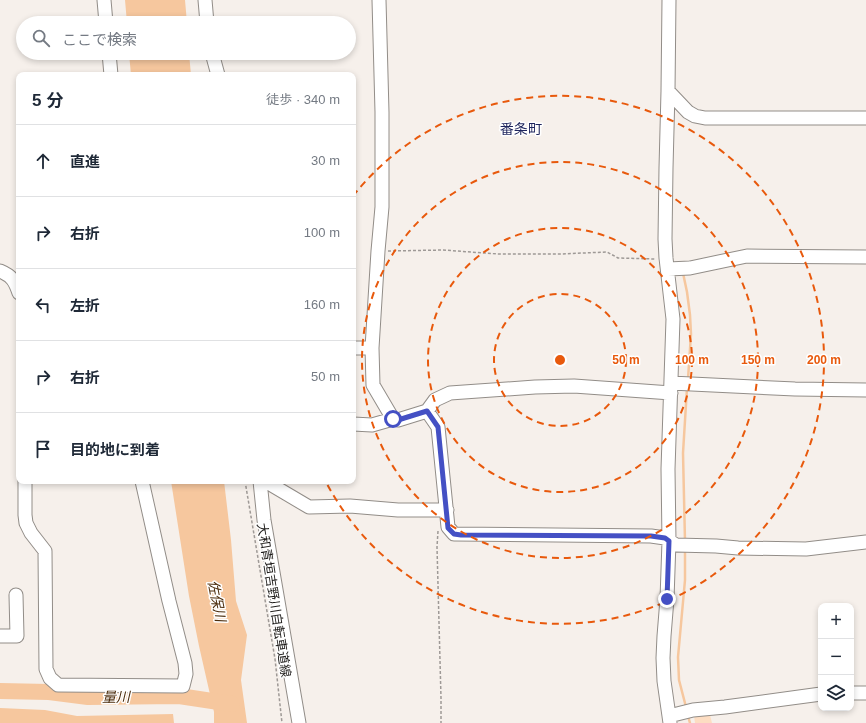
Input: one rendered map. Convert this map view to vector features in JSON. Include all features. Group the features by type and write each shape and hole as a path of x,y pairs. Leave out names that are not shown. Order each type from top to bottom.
{"street":[{"path":"104,0 105,16"},
{"path":"205,0 207,16"},
{"path":"379,0 382,112 382,207 372,348 373,385 393,419"},
{"path":"669,0 665,239 673,319 668,469 669,541 663,658 664,681 670,719 693,710 818,694"},
{"path":"110,60 111,72"},
{"path":"214,60 217,72"},
{"path":"668,91 688,112 695,116 705,118 866,118"},
{"path":"667,264 690,268 747,256 866,257"},
{"path":"0,271 16,282"},
{"path":"356,348 372,348"},
{"path":"356,424 372,424 393,419 398,420 427,411 435,400 450,393 458,392 574,386 866,390"},
{"path":"427,411 438,427 448,528 454,534 651,536 665,538 676,545 738,548 806,549 866,542"},
{"path":"25,484 24,515 26,523 31,533 45,550 46,670 50,678 58,685 183,686 186,674 185,663 169,601 143,484"},
{"path":"260,484 264,520 299,723"},
{"path":"270,484 309,507 350,506 398,510 446,510"},
{"path":"0,636 17,636 16,595"},
{"path":"854,693 866,693"}],"path":[{"path":"378,251 443,250 498,254 607,252 618,258 658,260 667,264"},
{"name":"大和青垣吉野川自転車道線","path":"246,484 275,659 282,723"},
{"path":"438,526 437,547 441,723"}],"shaded area":[{"path":"704,713 710,715 712,723 695,723 694,716"}],"water":[{"path":"125,0 185,0 186,16 126,16"},
{"path":"130,60 190,60 191,72 131,72"},
{"name":"佐保川","path":"171,484 224,484 236,601 247,635 241,680 247,723 214,723 214,712 189,596"},
{"path":"0,708 45,710 77,716 173,714 174,723 0,723"}],"waterway":[{"path":"683,273 687,292 691,334 688,379"},
{"path":"685,541 683,453 687,388"},
{"path":"685,550 685,580 678,657 679,680 686,707"},
{"name":"量川","path":"0,691 49,692 88,697 179,696 232,704"},
{"path":"688,716 690,723"}],"district":[{"name":"番条町","path":"521,129"}],"route":[{"path":"393,419 398,420 427,411 438,427 448,528 454,534 651,536 665,538 669,541 667,599"}]}
